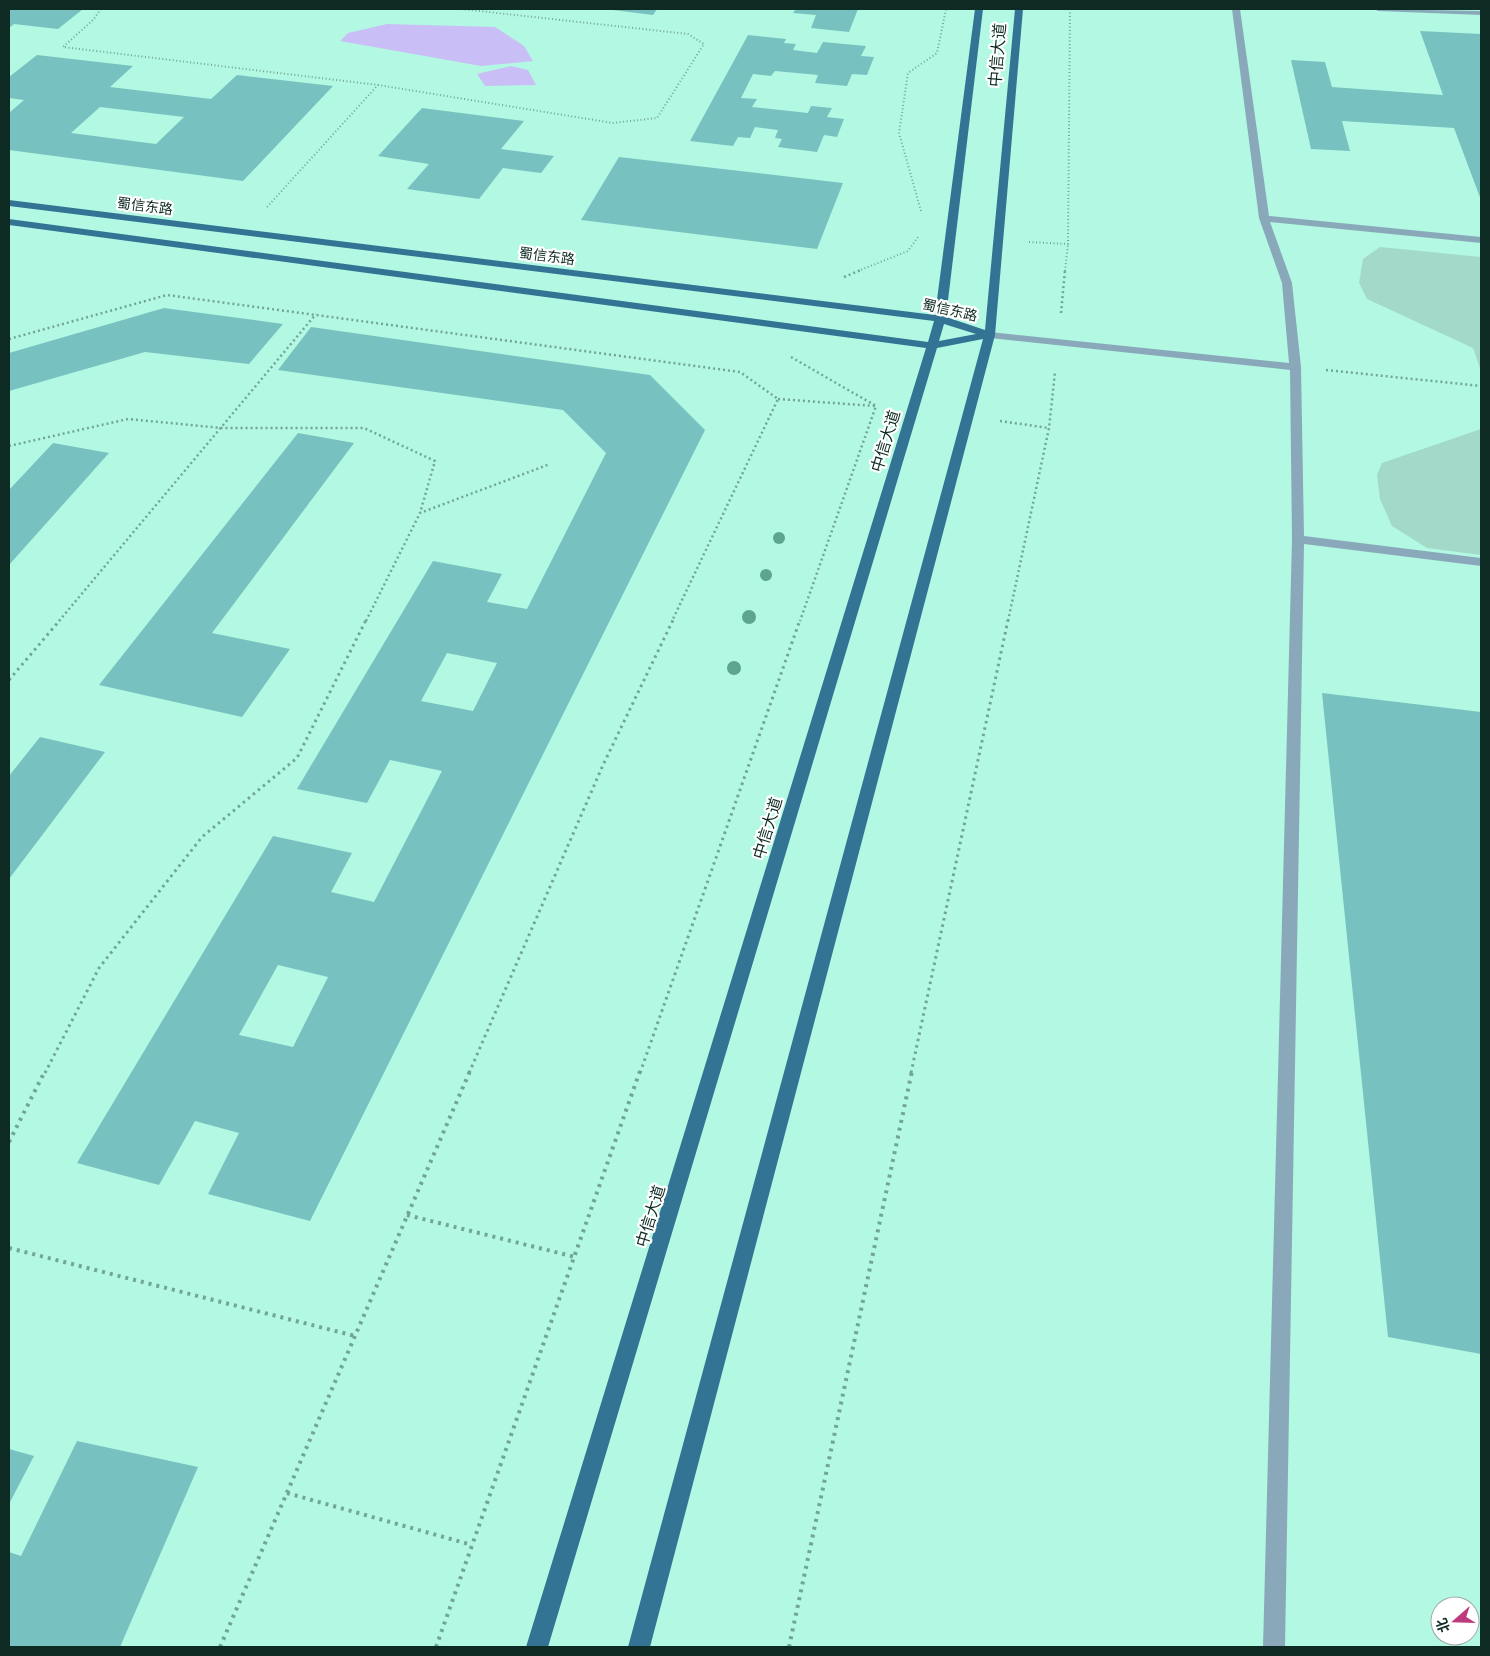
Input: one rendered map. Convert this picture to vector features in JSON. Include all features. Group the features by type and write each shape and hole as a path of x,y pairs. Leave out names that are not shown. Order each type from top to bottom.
{"main road":[{"name":"中信大道","path":"537,1647 940,319 979,9"},
{"name":"中信大道","path":"639,1647 990,335 1019,9"},
{"name":"蜀信东路","path":"9,203 940,319 990,335"},
{"name":"蜀信东路","path":"9,222 932,346 990,335"}],"street":[{"path":"1236,9 1264,218 1287,283 1295,367 1298,539 1274,1647"},
{"path":"1378,9 1481,13"},
{"path":"1264,218 1481,240"},
{"path":"990,335 1295,367"},
{"path":"1298,539 1481,562"}],"path":[{"path":"100,9 93,20 63,47 378,85 613,123 657,118 704,44 688,34 460,9"},
{"path":"840,278 908,251 924,227 916,188 899,133 908,73 937,53 946,9"},
{"path":"998,239 1068,244 1070,9"},
{"path":"266,207 378,85"},
{"path":"920,234 951,236"},
{"path":"9,339 167,296 316,314 740,372 778,399 876,406"},
{"path":"9,680 316,314"},
{"path":"790,357 876,406"},
{"path":"1295,367 1481,386"},
{"path":"220,1647 603,765 778,399"},
{"path":"436,1647 876,406"},
{"path":"9,446 128,419 222,428 364,428 435,461 420,513 296,758 202,837 99,968 9,1142"},
{"path":"789,1647 1049,428"},
{"path":"420,513 550,464"},
{"path":"407,1215 575,1257"},
{"path":"9,1248 355,1336"},
{"path":"287,1493 472,1545"}],"shaded area":[{"path":"387,24 495,27 524,46 533,61 481,66 340,41 348,33"},
{"path":"511,66 528,70 536,85 485,86 477,74"},
{"path":"1380,247 1481,257 1481,371 1473,348 1367,299 1359,283 1363,259"},
{"path":"1481,429 1481,555 1427,548 1392,526 1380,499 1377,475 1382,463"}],"building":[{"path":"9,9 83,9 58,29 14,24 9,28"},
{"path":"605,9 657,9 653,15"},
{"path":"796,9 858,9 849,32 811,28 816,15 793,13"},
{"path":"1420,31 1481,34 1481,200 1454,128 1342,121 1350,151 1311,149 1291,60 1325,62 1332,87 1443,95"},
{"path":"748,35 786,39 784,43 796,44 793,50 817,53 823,42 866,46 861,56 874,57 867,75 852,74 847,86 815,83 818,75 775,71 771,76 753,74 741,98 757,99 752,107 808,113 811,106 832,108 827,117 844,119 837,137 824,135 817,152 778,147 782,139 775,138 778,130 755,127 750,138 738,137 733,146 690,141"},
{"path":"37,55 133,66 110,87 211,99 237,75 333,86 243,181 9,150 9,113 24,100 9,98 9,77","holes":["100,107 184,117 156,144 71,133"]},
{"path":"422,108 524,121 501,149 554,156 541,173 503,168 479,199 407,189 429,164 378,156"},
{"path":"619,157 843,183 817,249 581,220"},
{"path":"164,308 283,324 249,364 145,352 9,391 9,353"},
{"path":"311,327 650,375 705,430 310,1221 208,1194 239,1133 195,1121 159,1185 77,1163 273,836 352,853 331,892 374,902 442,771 390,760 367,803 297,789 433,561 502,574 487,602 527,609 606,453 563,410 278,370","holes":["447,653 497,663 473,711 421,701","278,965 328,977 293,1047 239,1035"]},
{"path":"298,433 354,443 212,633 290,649 242,717 99,685"},
{"path":"53,443 109,453 9,565 9,490"},
{"path":"1322,693 1481,712 1481,1354 1388,1337"},
{"path":"40,737 105,752 9,879 9,776"},
{"path":"77,1441 198,1467 120,1647 9,1647 9,1552 21,1556"},
{"path":"9,1449 34,1456 9,1504"}]}
